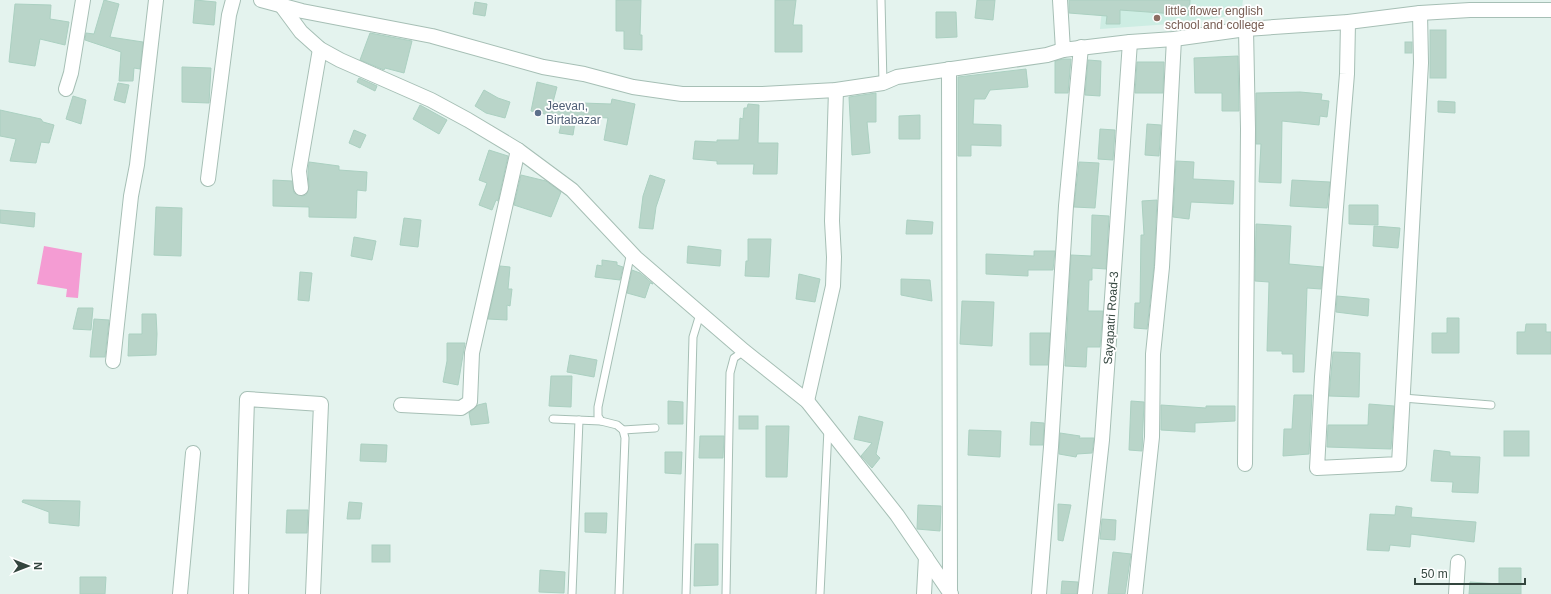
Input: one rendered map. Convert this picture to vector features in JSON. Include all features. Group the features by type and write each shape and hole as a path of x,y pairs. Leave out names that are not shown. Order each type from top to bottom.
{"street":[{"path":"66,88 71,72 83,0"},
{"path":"113,361 131,196 137,165 156,0"},
{"path":"208,179 229,15 233,0"},
{"path":"261,0 302,12 432,36 543,67 584,74 633,87 682,94 762,94 836,90 883,83 897,77 1047,55 1063,50 1081,47 1174,39 1246,28 1348,22 1420,13 1470,10 1551,10"},
{"path":"1060,0 1063,50"},
{"path":"281,5 301,32 320,49 340,60 431,100 518,150 572,190 631,252 700,314 744,352 807,401 897,515 950,593"},
{"path":"1348,22 1346,74 1322,377 1317,468 1399,464 1420,70 1420,13"},
{"path":"1245,464 1248,129 1246,28"},
{"path":"1135,594 1152,437 1153,354 1162,267 1174,39"},
{"name":"Sayapatri Road-3","path":"1085,594 1102,440 1130,42"},
{"path":"1039,594 1051,447 1066,206 1081,47"},
{"path":"301,188 299,171 320,49"},
{"path":"949,70 950,593"},
{"path":"807,401 833,286 834,257 832,221 836,90"},
{"path":"401,405 462,408 470,402 472,353 518,150"},
{"path":"241,594 247,399 321,404 313,594"},
{"path":"180,594 193,453"},
{"path":"924,594 926,557"},
{"path":"1456,594 1458,562"}],"lane":[{"path":"881,0 883,83"},
{"path":"601,421 598,416 598,407 631,252"},
{"path":"686,594 693,338 700,314"},
{"path":"726,594 730,373 734,358 744,352"},
{"path":"1403,398 1491,405"},
{"path":"553,419 601,421 617,425 623,430 625,438 619,594"},
{"path":"572,594 579,420"},
{"path":"820,594 828,427"},
{"path":"623,430 655,428"}],"shaded area":[{"name":"little flower english school and college","path":"1103,0 1243,0 1241,14 1184,23 1100,29"},
{"path":"44,246 82,253 78,298 66,297 67,289 37,284"}],"building":[{"path":"104,0 119,4 110,37 143,42 140,69 134,68 133,81 119,81 121,52 85,40 86,33 94,34"},
{"path":"195,0 216,2 214,25 193,23"},
{"path":"616,0 641,0 640,35 642,35 642,50 624,49 624,31 616,31"},
{"path":"775,0 796,0 793,25 802,25 802,52 775,52"},
{"path":"977,0 995,0 993,20 975,18"},
{"path":"1069,0 1190,0 1189,15 1120,10 1120,24 1106,24 1107,16 1069,13"},
{"path":"475,2 487,4 485,16 473,14"},
{"path":"15,4 51,5 50,19 69,22 65,45 40,39 35,66 9,62"},
{"path":"936,12 956,12 957,37 936,38"},
{"path":"1430,30 1446,30 1446,78 1430,78"},
{"path":"370,33 412,41 404,73 385,68 384,70 360,60"},
{"path":"1405,42 1412,42 1412,53 1405,53"},
{"path":"1238,56 1239,111 1222,111 1222,93 1195,93 1194,58"},
{"path":"1071,59 1068,93 1055,93 1055,61"},
{"path":"1088,60 1101,61 1100,96 1085,95"},
{"path":"1137,62 1164,62 1163,93 1135,93"},
{"path":"182,67 211,68 209,103 182,102"},
{"path":"1026,69 1028,87 990,90 985,99 974,99 973,124 1001,125 1001,146 971,145 971,156 958,156 958,77"},
{"path":"359,78 377,86 375,91 357,82"},
{"path":"537,82 557,87 553,102 611,104 612,99 635,104 627,145 604,140 608,118 576,116 573,135 559,133 563,118 531,111"},
{"path":"118,83 129,85 125,103 114,100"},
{"path":"484,90 498,98 510,102 505,118 486,113 475,106"},
{"path":"1300,92 1322,94 1321,100 1329,101 1327,117 1320,116 1319,125 1282,121 1281,183 1259,182 1261,144 1256,144 1256,93"},
{"path":"876,93 876,122 867,122 870,153 852,155 849,97"},
{"path":"73,96 86,100 81,124 66,119"},
{"path":"1438,101 1455,102 1455,113 1438,112"},
{"path":"748,104 759,105 758,143 778,143 777,174 753,174 754,164 717,164 717,161 693,159 695,141 717,142 717,140 739,140 740,118 743,119 744,108 747,108"},
{"path":"420,105 447,120 439,134 413,119"},
{"path":"0,110 41,119 43,122 54,125 49,143 41,142 36,163 10,161 16,139 0,136"},
{"path":"920,115 920,139 899,139 899,116"},
{"path":"1147,124 1161,125 1159,156 1145,155"},
{"path":"1100,129 1115,130 1113,160 1098,159"},
{"path":"354,130 366,135 360,148 349,143"},
{"path":"489,150 508,156 498,201 496,200 492,210 479,205 487,183 479,180"},
{"path":"1176,161 1194,162 1193,179 1234,181 1233,204 1191,202 1189,219 1173,217"},
{"path":"309,162 339,166 339,170 367,172 366,191 357,190 356,218 309,217 309,207 273,206 273,180 292,181 294,193 302,196 306,195 309,187"},
{"path":"1079,162 1099,163 1095,208 1074,207"},
{"path":"521,175 546,181 561,192 551,217 514,205"},
{"path":"650,175 665,180 656,207 653,229 639,228 643,196"},
{"path":"1292,180 1330,182 1327,208 1290,206"},
{"path":"1157,200 1154,266 1147,329 1134,328 1135,303 1140,303 1141,235 1144,235 1142,201"},
{"path":"1349,205 1378,205 1378,225 1349,224"},
{"path":"156,207 182,208 181,256 154,255"},
{"path":"0,210 35,213 34,227 0,223"},
{"path":"1092,215 1109,216 1106,269 1092,268 1092,280 1089,280 1088,311 1103,311 1100,347 1087,347 1086,367 1065,366 1071,255 1091,256"},
{"path":"404,218 421,220 418,247 400,245"},
{"path":"907,220 933,222 932,234 906,234"},
{"path":"1256,224 1291,226 1289,264 1323,267 1321,289 1307,288 1304,372 1293,372 1293,354 1282,354 1282,351 1267,351 1269,282 1255,281"},
{"path":"1374,226 1400,228 1398,248 1373,246"},
{"path":"354,237 376,241 372,260 351,256"},
{"path":"748,239 771,239 769,277 745,276 746,261 748,261"},
{"path":"688,246 721,250 720,266 687,263"},
{"path":"1034,251 1055,251 1053,270 1028,270 1028,276 986,274 986,254 1034,256"},
{"path":"602,260 617,262 617,265 623,267 620,280 595,277 597,265 602,266"},
{"path":"500,266 510,267 508,289 512,289 510,306 507,305 507,320 488,319"},
{"path":"632,270 640,273 653,284 650,283 645,298 627,293"},
{"path":"300,272 312,273 309,301 298,300"},
{"path":"799,274 820,279 815,302 796,299"},
{"path":"901,279 930,280 932,301 901,295"},
{"path":"1337,296 1369,299 1368,316 1336,312"},
{"path":"962,301 994,302 992,346 960,344"},
{"path":"78,308 93,308 91,330 73,329"},
{"path":"142,314 156,314 156,355 128,356 129,334 142,334"},
{"path":"1447,318 1459,318 1459,353 1432,353 1432,333 1447,333"},
{"path":"94,319 109,320 105,357 90,357"},
{"path":"1526,324 1546,324 1546,332 1551,332 1551,354 1517,354 1517,332 1525,332"},
{"path":"1030,333 1050,333 1048,365 1030,365"},
{"path":"447,343 465,343 458,385 443,382 447,361"},
{"path":"1333,352 1360,353 1359,397 1329,396"},
{"path":"570,355 597,360 594,377 567,372"},
{"path":"551,376 572,376 571,407 549,406"},
{"path":"1294,395 1312,395 1309,454 1283,456 1284,429 1292,429"},
{"path":"668,401 683,402 683,424 668,424"},
{"path":"1131,401 1144,402 1142,451 1129,450"},
{"path":"486,403 489,423 471,425 469,413 478,405"},
{"path":"1369,404 1394,406 1391,449 1327,447 1328,425 1368,425"},
{"path":"1161,405 1206,408 1206,406 1235,406 1235,421 1195,423 1195,432 1161,430"},
{"path":"739,416 758,416 758,429 739,429"},
{"path":"859,416 883,422 876,454 880,458 872,468 861,456 872,443 854,439"},
{"path":"1031,422 1044,423 1043,445 1030,445"},
{"path":"766,426 789,426 787,477 766,477"},
{"path":"969,430 1001,431 1000,457 968,455"},
{"path":"1504,431 1529,431 1529,456 1504,456"},
{"path":"1060,433 1080,436 1079,438 1094,438 1092,453 1077,454 1076,457 1059,454"},
{"path":"700,436 724,436 723,458 699,458"},
{"path":"361,444 387,445 386,462 360,461"},
{"path":"1434,450 1450,452 1450,456 1480,457 1478,493 1452,492 1453,482 1431,481"},
{"path":"665,452 682,452 681,474 665,473"},
{"path":"23,500 80,501 79,526 49,523 49,512 22,502"},
{"path":"349,502 362,503 360,519 347,519"},
{"path":"1058,504 1071,505 1063,541 1058,540"},
{"path":"918,505 941,506 940,531 917,529"},
{"path":"1396,506 1412,508 1411,517 1476,522 1474,542 1411,534 1410,547 1390,545 1389,551 1367,550 1370,514 1395,515"},
{"path":"287,510 308,510 307,533 286,533"},
{"path":"585,513 607,513 606,533 585,532"},
{"path":"1102,519 1116,520 1115,540 1100,539"},
{"path":"695,544 718,544 718,585 694,586"},
{"path":"372,545 390,545 390,562 372,562"},
{"path":"1113,552 1131,554 1125,594 1108,594"},
{"path":"1499,568 1521,568 1521,594 1469,594 1470,582 1499,584"},
{"path":"540,570 565,572 564,593 539,592"},
{"path":"80,577 106,577 105,594 80,594"},
{"path":"1062,581 1078,582 1077,594 1061,594"}],"place":[{"name":"little flower english school and college","path":"1157,18"},
{"name":"Jeevan, Birtabazar","path":"538,113"}]}
